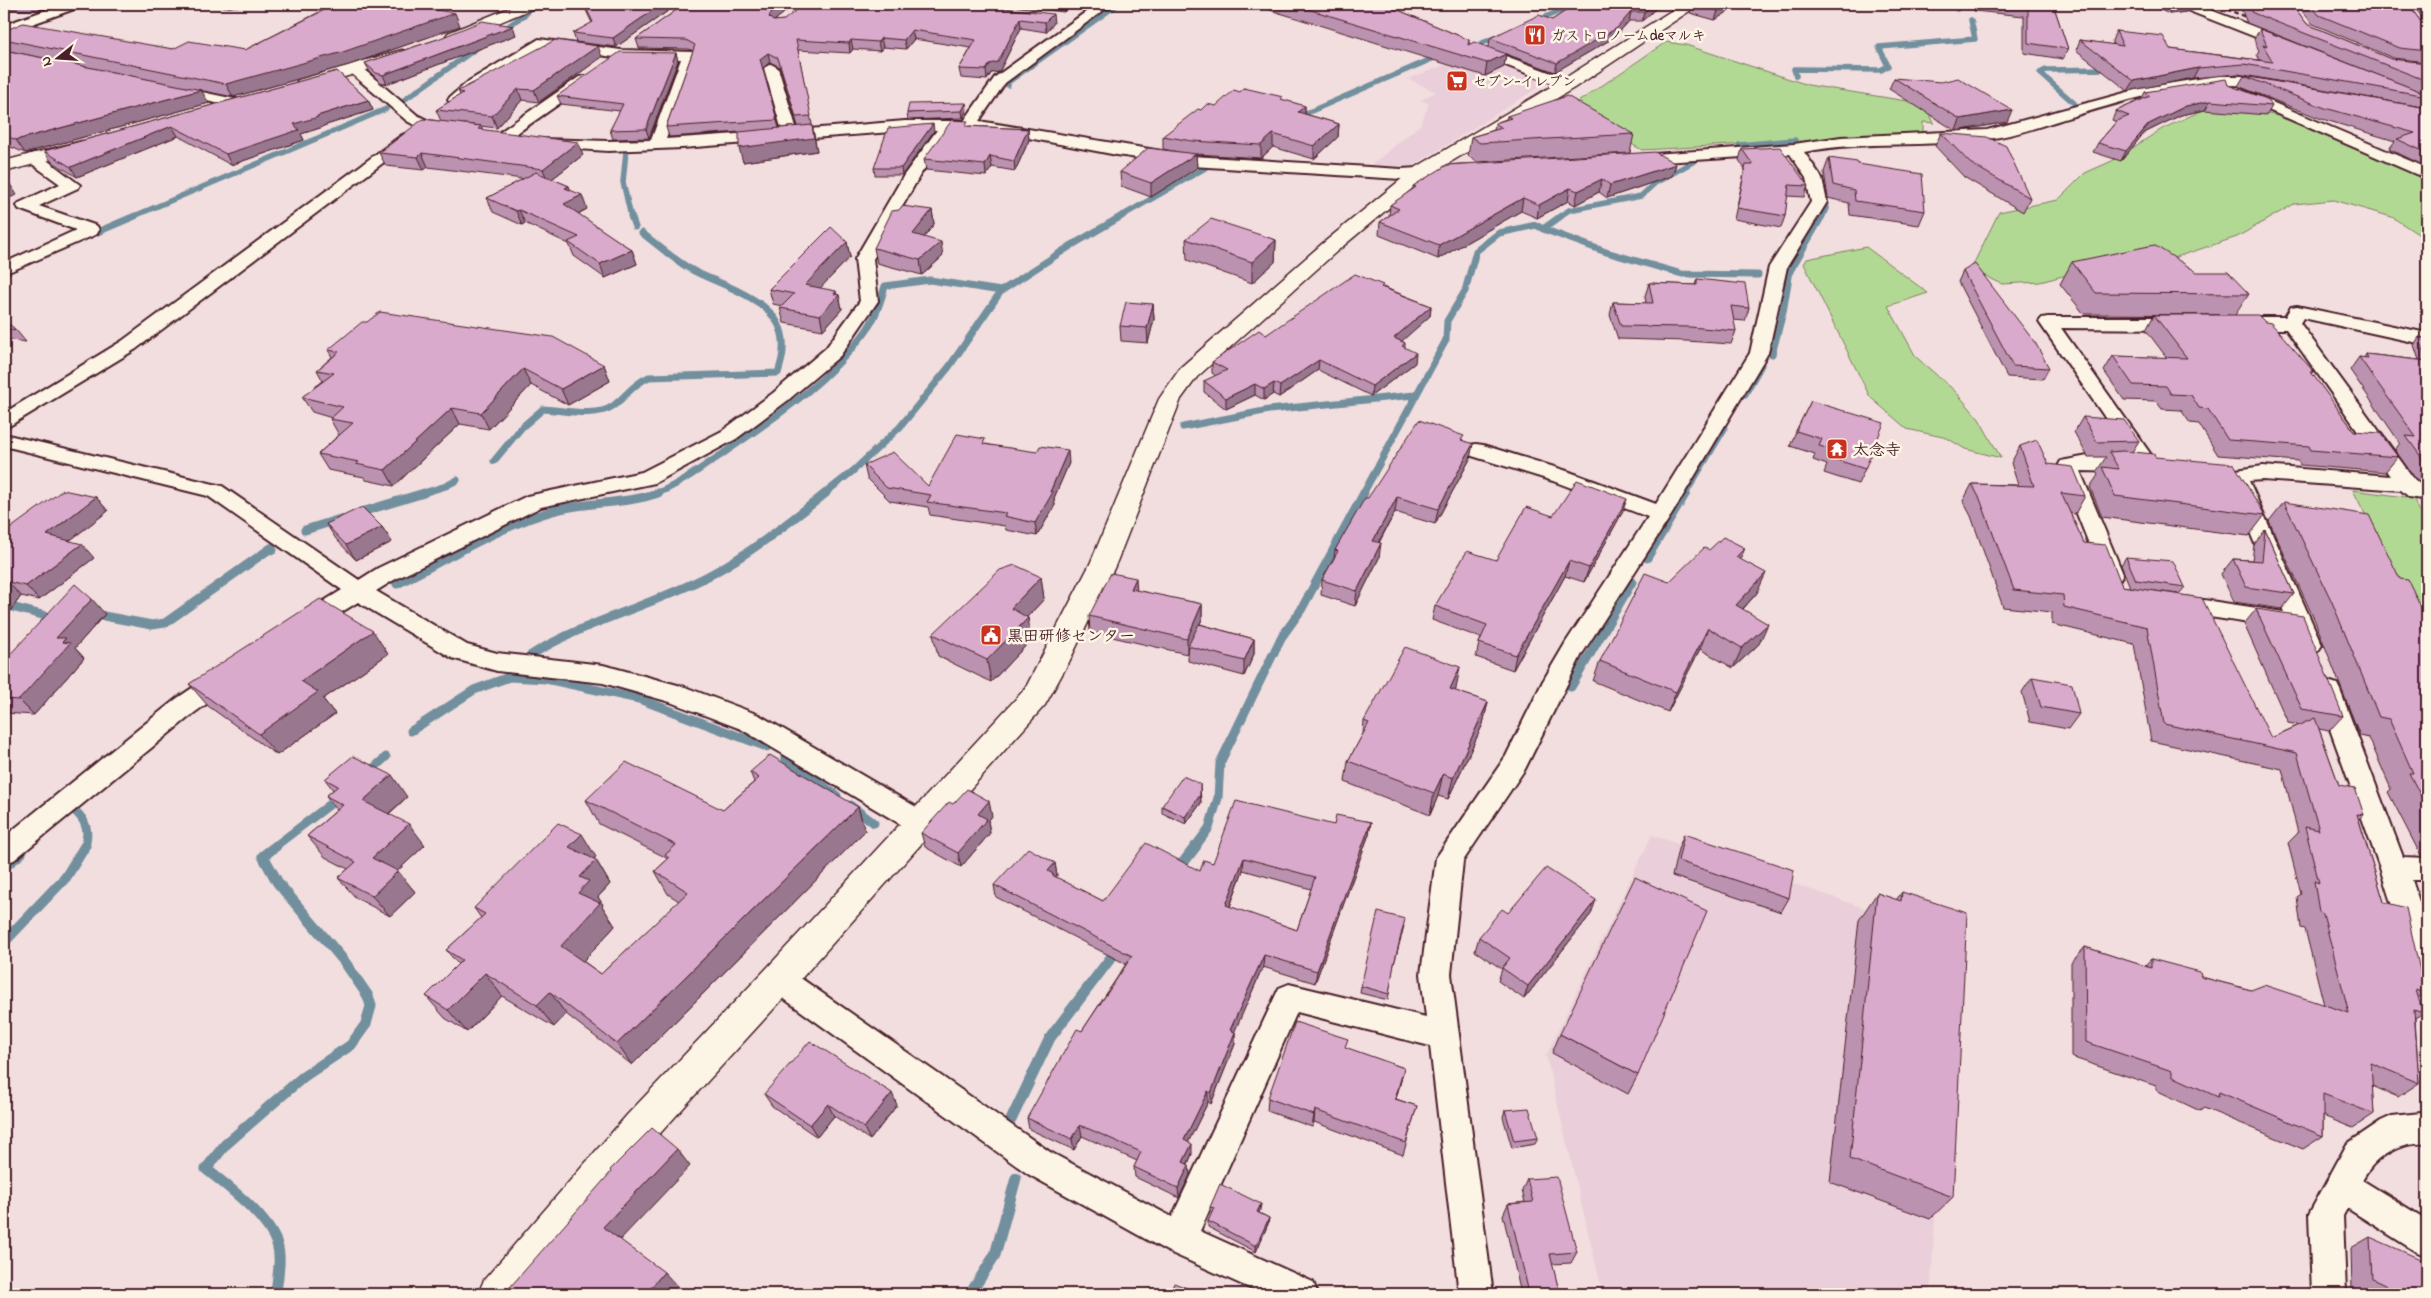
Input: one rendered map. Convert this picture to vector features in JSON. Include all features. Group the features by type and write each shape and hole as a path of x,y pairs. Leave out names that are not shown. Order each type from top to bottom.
{"street":[{"path":"4,30 75,4"},
{"path":"435,44 531,4"},
{"path":"969,124 1000,80 1105,4"},
{"path":"498,1294 640,1128 779,979 1036,697 1103,564 1170,399 1189,372 1329,248 1420,172 1568,84 1692,4"},
{"path":"2184,4 2301,50"},
{"path":"1064,18 1082,20"},
{"path":"506,135 621,54 635,41"},
{"path":"4,422 129,345 425,125 474,84 539,43 621,54 689,55 657,144"},
{"path":"1466,45 1568,84"},
{"path":"290,88 356,70 415,50"},
{"path":"771,68 791,135"},
{"path":"356,70 397,107 425,125 463,130"},
{"path":"1616,160 1794,149 1819,143 1942,140 1988,135 2139,94 2208,81 2238,80 2286,88"},
{"path":"2208,81 2270,104 2427,174"},
{"path":"158,87 234,103"},
{"path":"197,113 253,98"},
{"path":"488,133 528,139 608,146 969,124 986,125 1117,150 1192,161 1401,174 1488,168"},
{"path":"289,634 321,612 360,592 386,574 535,501 648,478 729,435 780,397 833,352 854,325 869,301 864,259 912,175 948,125"},
{"path":"4,166 95,142"},
{"path":"1476,1294 1436,974 1450,858 1516,762 1555,680 1574,648 1661,514 1760,353 1778,267 1819,202 1814,178 1794,149"},
{"path":"4,269 91,230 25,206 72,185 34,158"},
{"path":"2291,323 2297,311 2427,339"},
{"path":"2120,596 2068,466 2088,463 2159,467 2048,322 2203,323"},
{"path":"2223,323 2291,323"},
{"path":"2291,323 2417,489"},
{"path":"4,440 214,491 360,592 460,652 497,662 603,674 676,694 750,722 921,823"},
{"path":"1476,450 1560,476 1661,514"},
{"path":"2417,489 2262,473 2227,475 2301,622 2394,868 2427,969"},
{"path":"2158,602 2301,622"},
{"path":"4,852 185,706 241,667"},
{"path":"2394,868 2427,870"},
{"path":"779,979 1039,1163 1179,1239 1301,1294"},
{"path":"1179,1239 1289,997 1444,1036"},
{"path":"2329,1294 2326,1214 2358,1154 2392,1132 2427,1129"},
{"path":"2341,1186 2427,1239"}],"shaded area":[{"path":"426,4 517,4 465,27 403,16"},
{"path":"1476,53 1549,81 1408,169 1369,167 1420,125 1429,104 1421,100 1436,92 1408,79"},
{"path":"1652,835 1954,939 1930,1294 1603,1294 1546,1056"}],"green space":[{"path":"1666,42 1686,45 1808,85 1925,104 1934,123 1923,122 1923,134 1642,150 1569,108"},
{"path":"2229,108 2288,117 2427,178 2427,240 2392,217 2333,200 2294,204 2237,237 2173,258 2086,270 2040,282 2002,284 1971,269 1999,212 2058,200 2085,173 2112,161 2162,129 2203,110"},
{"path":"1866,247 1928,293 1888,306 1916,357 1956,392 1979,419 2001,458 1965,449 1947,438 1907,429 1870,397 1804,264 1807,259"},
{"path":"2353,490 2413,498 2427,525 2427,636"}],"building":[{"path":"336,4 398,4 455,13 343,52 226,84 4,39 4,31 23,23 173,49 189,41 245,50"},
{"path":"584,4 662,4 613,38 573,33 593,22"},
{"path":"685,4 782,4 772,11 769,17 773,21 784,20 804,4 972,4 1053,14 1045,22 1020,19 998,62 990,64 986,70 959,69 976,40 912,30 904,40 881,38 878,42 851,40 849,43 796,40 811,116 796,117 778,58 768,53 760,59 777,120 666,127 695,45 686,40 636,39"},
{"path":"1291,4 1384,4 1469,40 1468,45 1474,42 1506,54 1487,63"},
{"path":"1573,4 1653,4 1644,12 1631,12 1617,28 1557,63 1490,38 1539,15 1552,20"},
{"path":"1692,4 1729,4 1718,11"},
{"path":"2001,4 2053,4 2068,49 2028,43 2028,6"},
{"path":"2249,4 2292,4 2307,24 2391,59 2427,63 2427,81 2253,13"},
{"path":"2310,4 2408,4 2427,30 2427,51 2400,48 2319,15"},
{"path":"482,21 513,26 383,75 376,73 365,63 438,39"},
{"path":"2260,29 2427,94 2427,96 2244,64 2198,68 2134,81 2080,40 2123,46 2116,31 2163,36 2170,49 2273,62 2263,45 2267,46"},
{"path":"555,40 598,46 534,90 518,89 492,116 436,110 463,93 458,91"},
{"path":"4,50 201,90 16,140 4,135"},
{"path":"620,52 676,53 646,129 610,130 623,104 557,96"},
{"path":"337,71 368,100 294,124 299,130 226,154 172,126 71,167 44,151"},
{"path":"2244,76 2427,108 2427,153 2397,139 2415,133 2325,108"},
{"path":"1894,78 1941,82 1958,78 2012,110 1960,119"},
{"path":"2226,79 2228,85 2267,99 2272,106 2210,101 2186,106 2149,124 2126,151 2098,143 2117,121 2129,116 2116,111 2150,96 2145,92"},
{"path":"1244,88 1283,97 1281,99 1305,106 1298,112 1339,124 1314,146 1273,134 1261,145 1192,141 1163,136 1198,109 1201,110 1207,104 1216,106 1234,90 1240,92"},
{"path":"1567,96 1634,134 1480,143 1471,137 1502,128 1495,123 1511,118 1507,116"},
{"path":"966,103 962,111 907,113 909,104"},
{"path":"423,119 481,126 478,129 578,142 543,169 422,153 418,157 379,153"},
{"path":"952,120 968,121 965,126 1028,129 1014,161 990,156 985,165 924,159"},
{"path":"933,124 901,168 874,168 888,128"},
{"path":"812,125 814,138 739,148 739,132"},
{"path":"1941,133 1987,137 2006,146 2030,198 1970,163"},
{"path":"1780,147 1808,186 1789,185 1785,216 1737,208 1746,165 1753,165 1742,149"},
{"path":"1148,148 1196,154 1151,183 1120,172"},
{"path":"1655,152 1676,164 1610,185 1602,179 1578,191 1570,188 1539,205 1523,198 1439,245 1380,222 1399,209 1390,205 1416,187 1413,186 1447,165"},
{"path":"1829,158 1922,174 1925,211 1855,201 1854,190 1833,185"},
{"path":"536,172 569,186 565,188 582,195 564,204 632,250 600,264 568,242 579,237 487,198"},
{"path":"902,206 932,210 913,234 941,242 920,260 874,248 892,211 899,210"},
{"path":"1211,219 1276,240 1252,262 1186,239"},
{"path":"831,227 847,242 805,285 836,291 834,294 839,295 820,315 780,308 794,294 769,289"},
{"path":"2154,245 2197,272 2228,272 2249,294 2096,293 2072,262"},
{"path":"1975,264 2036,344 2049,368 2013,366 1963,271"},
{"path":"1355,274 1383,285 1381,287 1431,306 1394,338 1405,343 1402,346 1416,353 1372,386 1319,360 1280,386 1274,383 1264,389 1255,384 1226,398 1204,381 1227,370 1212,362 1259,330 1266,335"},
{"path":"1697,279 1745,284 1749,308 1731,306 1736,331 1690,327 1621,326 1613,302 1653,303 1649,283 1697,285"},
{"path":"1126,302 1153,304 1147,328 1120,326"},
{"path":"380,312 553,337 604,365 561,389 523,369 481,413 452,408 385,470 356,464 359,462 318,454 353,423 330,419 343,407 302,397 334,373 317,370 339,352 328,350 362,322 367,322"},
{"path":"2154,315 2258,315 2265,322 2271,323 2314,372 2311,372 2354,431 2380,433 2398,457 2311,450 2309,446 2228,440 2208,409 2199,408 2191,395 2171,394 2166,386 2133,385 2113,356 2187,358"},
{"path":"4,320 16,330 4,328"},
{"path":"2419,337 2427,339 2427,360"},
{"path":"2366,354 2427,361 2427,465 2406,436 2416,437 2359,357 2368,358"},
{"path":"1811,401 1884,423 1865,469 1831,458 1834,450 1819,446 1822,439 1796,431"},
{"path":"2083,417 2124,420 2139,441 2097,442"},
{"path":"1419,420 1464,436 1461,440 1473,444 1438,509 1397,497 1373,541 1381,543 1357,591 1322,580 1338,551 1335,550 1365,498 1368,498"},
{"path":"957,434 985,439 983,444 1037,452 1040,446 1068,450 1050,492 1053,492 1035,523 1004,516 1006,513 927,502 931,495 887,488 864,465 893,452 928,486"},
{"path":"2037,440 2048,464 2073,467 2085,496 2061,493 2084,543 2106,545 2122,586 2202,598 2271,738 2315,718 2339,785 2355,788 2364,815 2357,814 2384,902 2406,908 2425,993 2416,990 2423,1013 2414,1010 2419,1083 2371,1063 2374,1114 2323,1094 2323,1136 2219,1092 2218,1097 2172,1076 2172,1071 2086,1042 2085,947 2151,968 2151,959 2200,972 2201,977 2251,990 2264,985 2349,1013 2323,914 2319,912 2314,881 2319,883 2305,827 2319,830 2297,753 2164,724 2147,627 2064,607 2063,595 2014,590 1980,499 1972,484 2034,486 2020,446"},
{"path":"2123,451 2154,454 2155,457 2234,464 2265,515 2115,496 2102,467 2119,469 2109,452"},
{"path":"1577,480 1627,499 1589,568 1569,561 1516,655 1479,643 1487,625 1435,606 1467,551 1496,560 1526,507 1553,516"},
{"path":"63,490 96,497 47,535 82,544 26,586 8,582 4,588 4,533"},
{"path":"2284,502 2369,515 2400,579 2408,580 2427,619 2427,808 2409,773 2413,773 2389,719 2379,717 2332,602"},
{"path":"362,507 382,527 346,545 326,524"},
{"path":"2265,530 2294,594 2246,587 2233,559 2262,561"},
{"path":"1723,537 1745,548 1736,557 1766,573 1736,605 1768,624 1742,648 1708,628 1676,692 1600,661 1645,573 1669,582 1704,548 1709,550"},
{"path":"2126,557 2173,561 2185,587 2136,580"},
{"path":"1015,565 1041,577 1011,608 1028,618 987,660 933,634 1000,570"},
{"path":"1111,573 1136,578 1131,589 1202,604 1187,639 1089,616"},
{"path":"75,584 92,599 56,638 66,638 62,642 70,643 19,700 4,699 4,661"},
{"path":"320,599 373,631 301,681 318,692 259,734 189,684"},
{"path":"2256,609 2303,616 2343,716 2302,709"},
{"path":"1199,624 1254,639 1244,661 1188,646"},
{"path":"1405,647 1460,667 1450,689 1488,702 1453,778 1443,774 1434,793 1348,761 1369,723 1364,721"},
{"path":"2032,677 2072,684 2079,714 2041,707"},
{"path":"770,755 858,807 617,1044 550,992 537,1005 485,973 448,1010 426,996 462,960 446,950 485,914 474,908 558,823 582,834 569,847 596,860 580,877 589,881 578,893 600,903 561,946 601,974 688,892 655,871 669,858 665,855 676,845 586,800 626,762 723,810 759,778 750,772"},
{"path":"353,756 392,775 363,801 409,824 372,858 398,871 372,896 338,878 356,862 307,836 343,805 326,796 338,786 325,779"},
{"path":"1183,776 1200,784 1200,795 1185,817 1162,806"},
{"path":"967,789 989,801 978,814 987,819 958,853 921,833 949,802 953,804"},
{"path":"1236,801 1334,825 1336,815 1371,822 1317,971 1264,955 1230,1030 1235,1032 1211,1093 1208,1091 1184,1140 1192,1144 1183,1162 1189,1165 1178,1188 1134,1167 1141,1152 1080,1125 1072,1139 1027,1118 1077,1029 1082,1031 1132,956 994,885 1028,848 1055,863 1048,871 1052,875 1103,901 1146,843 1200,871 1204,860 1213,863","holes":["1244,858 1315,877 1297,930 1226,905"]},
{"path":"1684,834 1794,870 1789,898 1678,861"},
{"path":"1546,868 1596,900 1528,986 1502,968 1510,958 1479,937 1502,909 1508,913"},
{"path":"1635,877 1707,911 1638,1075 1560,1034"},
{"path":"1902,892 1967,913 1953,1197 1850,1159 1877,893 1901,901"},
{"path":"1378,912 1405,919 1389,994 1361,986"},
{"path":"1295,1022 1348,1039 1345,1047 1404,1068 1395,1099 1417,1106 1406,1143 1315,1110 1314,1115 1268,1098"},
{"path":"810,1041 892,1093 864,1128 828,1104 810,1125 764,1094"},
{"path":"1529,1108 1538,1138 1514,1141 1505,1110"},
{"path":"652,1128 677,1149 603,1227 664,1272 646,1294 504,1294 611,1172 610,1170"},
{"path":"1557,1177 1577,1252 1550,1254 1559,1291 1529,1293 1508,1204 1533,1202 1527,1179"},
{"path":"1220,1184 1261,1204 1257,1212 1269,1218 1256,1246 1208,1221 1214,1208 1210,1207"},
{"path":"2370,1237 2427,1262 2427,1294 2387,1294 2387,1286 2372,1279"},
{"path":"1174,1283 1202,1294 1170,1294"}],"waterway":[{"path":"35,15 62,4"},
{"path":"1008,85 1008,82 1118,4"},
{"path":"1534,22 1576,4"},
{"path":"1956,4 1957,9"},
{"path":"500,32 527,13"},
{"path":"1796,76 1794,69 1881,70 1888,66 1879,47 1975,39 1971,20"},
{"path":"1478,45 1501,35"},
{"path":"404,100 481,45"},
{"path":"1295,118 1441,55"},
{"path":"2074,103 2040,73 2046,70 2110,69"},
{"path":"132,217 386,109"},
{"path":"1739,145 1795,140"},
{"path":"626,151 623,182 631,217"},
{"path":"1559,217 1569,210 1641,196 1655,183 1696,160"},
{"path":"1120,217 1205,168"},
{"path":"1822,217 1826,210 1826,203"},
{"path":"88,236 135,216"},
{"path":"631,216 635,227"},
{"path":"1001,291 1072,245 1122,216"},
{"path":"1543,229 1561,216"},
{"path":"1772,354 1783,312 1790,271 1822,216"},
{"path":"1363,494 1446,340 1447,321 1465,291 1476,251 1499,233 1536,225 1543,229"},
{"path":"1543,229 1606,252 1682,274 1758,275"},
{"path":"494,461 522,427 543,409 569,412 598,412 606,410 638,383 649,377 778,373 783,353 782,333 776,319 752,298 685,266 642,233"},
{"path":"656,494 681,481 721,455 778,415 832,370 871,324 885,286 930,280 1001,291"},
{"path":"824,494 853,471 900,427 949,367 1001,291"},
{"path":"1745,394 1761,365"},
{"path":"1183,427 1269,410 1414,395"},
{"path":"1685,494 1724,429"},
{"path":"420,494 446,486 457,480"},
{"path":"355,514 424,493"},
{"path":"531,655 596,623 686,587 708,576 754,548 826,493"},
{"path":"1195,847 1209,828 1218,798 1220,763 1281,638 1301,610 1364,493"},
{"path":"1647,558 1686,493"},
{"path":"397,584 494,534 534,517 566,508 645,497 656,494"},
{"path":"305,530 340,519"},
{"path":"93,614 152,625 165,623 271,548 273,550"},
{"path":"1571,687 1632,582"},
{"path":"4,605 50,617 57,615"},
{"path":"411,731 474,690 509,677 546,679 639,699 767,747"},
{"path":"366,775 386,757"},
{"path":"785,758 837,796"},
{"path":"274,847 341,796"},
{"path":"850,805 874,823"},
{"path":"74,810 82,818 86,827 85,847"},
{"path":"4,942 66,877 85,846"},
{"path":"276,846 263,856 278,883 344,961 368,996 371,1006 366,1024 351,1045 303,1077 225,1145 206,1169 246,1203 272,1233 277,1244 279,1256 276,1294"},
{"path":"1177,871 1196,846"},
{"path":"4,867 21,853"},
{"path":"1011,1120 1050,1038 1119,947"},
{"path":"970,1294 995,1255 1016,1178"}],"railway":[{"path":"2214,4 2258,22"}],"place":[{"name":"ガストロノームdeマルキ","path":"1535,35"},
{"name":"セブン-イレブン","path":"1457,81"},
{"name":"太念寺","path":"1837,449"},
{"name":"黒田研修センター","path":"991,635"}]}
